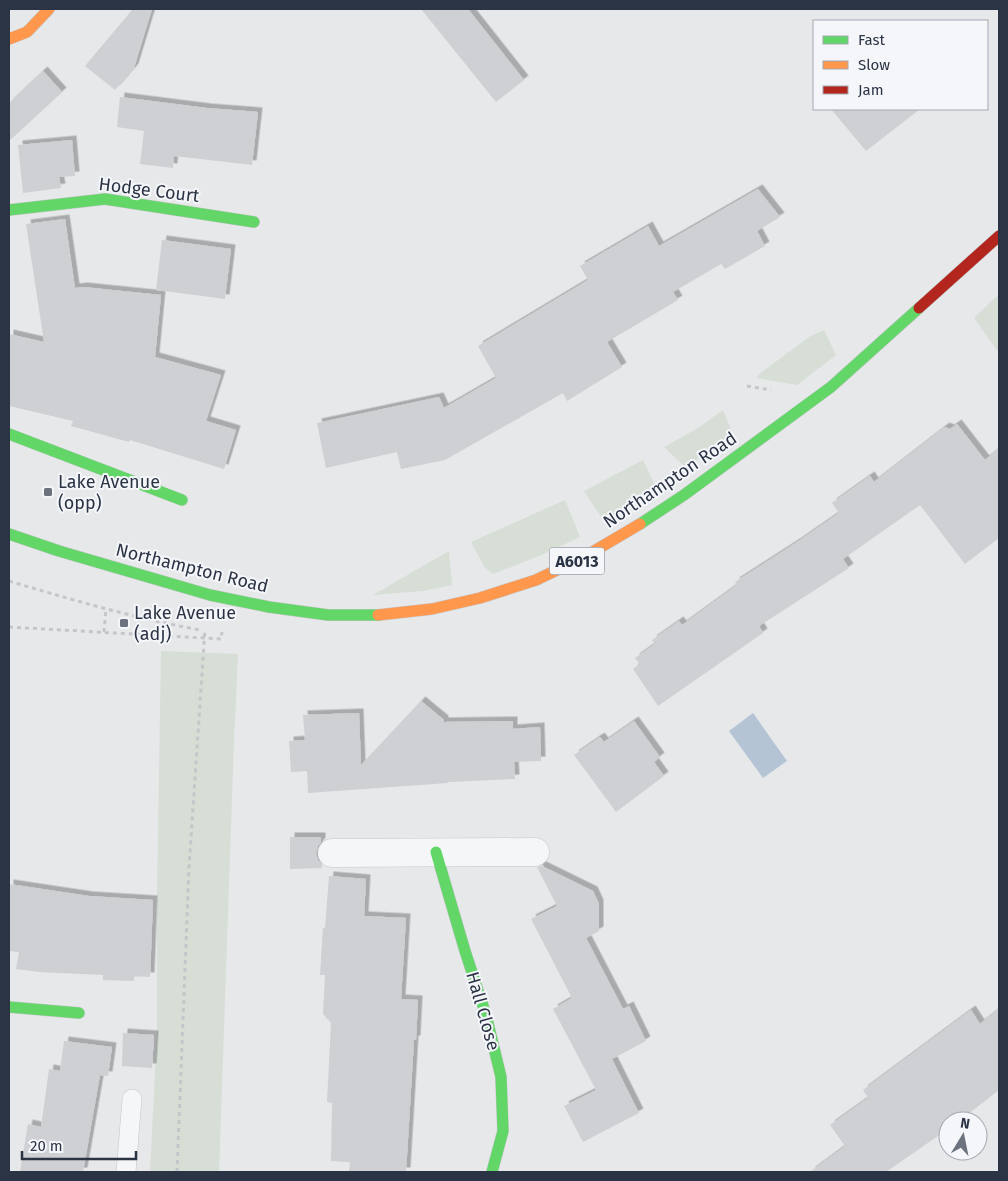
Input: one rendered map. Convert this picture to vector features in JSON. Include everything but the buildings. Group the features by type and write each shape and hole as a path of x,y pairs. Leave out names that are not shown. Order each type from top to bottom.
{"main road":[{"path":"9,39 27,32 49,9"},
{"name":"Hodge Court","path":"9,210 105,199 254,222"},
{"name":"Northampton Road","path":"9,534 59,551 210,595 270,607 328,615 372,616 432,610 480,598 536,580 584,557 635,528 684,495 831,387 999,236"},
{"path":"9,434 182,500"},
{"name":"Hall Close","path":"436,852 486,1015 501,1076 503,1131 492,1172"},
{"path":"9,1007 79,1013"}],"street":[{"path":"332,853 535,852"}],"lane":[{"path":"126,1172 132,1099"}],"path":[{"path":"9,581 106,609 162,623 205,631 189,868 177,1172"},
{"path":"104,632 106,609"},
{"path":"9,627 221,638"}],"shaded area":[{"path":"999,294 999,353 974,318"},
{"path":"824,330 836,355 797,385 757,378 758,375 809,337"},
{"path":"723,410 733,434 686,468 664,447 698,428"},
{"path":"643,460 656,488 605,523 584,491"},
{"path":"565,500 580,537 493,574 485,568 471,542"},
{"path":"449,551 452,585 423,591 373,595"},
{"path":"161,651 238,654 219,1172 150,1172 157,1034"}],"water":[{"path":"753,713 787,761 763,778 729,731"}],"traffic: fast":[{"path":"9,210 105,199 254,222"},
{"path":"640,524 684,495 831,387 919,308"},
{"path":"9,434 182,500"},
{"path":"9,534 59,551 210,595 269,607 328,615 378,615"},
{"path":"436,852 486,1015 501,1077 503,1131 492,1172"},
{"path":"9,1007 79,1013"}],"traffic: slow":[{"path":"9,39 27,32 49,9"},
{"path":"378,615 432,609 480,598 536,580 584,557 640,524"}],"traffic: jam":[{"path":"919,308 999,236"}],"place":[{"name":"Lake Avenue (opp)","path":"48,492"},
{"name":"Lake Avenue (adj)","path":"124,623"}]}
